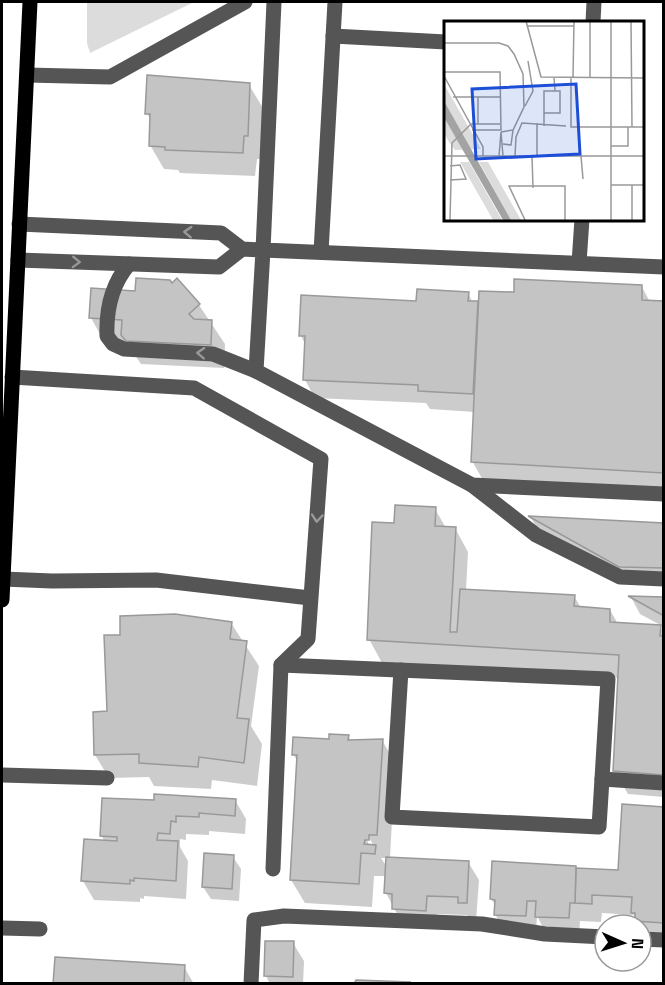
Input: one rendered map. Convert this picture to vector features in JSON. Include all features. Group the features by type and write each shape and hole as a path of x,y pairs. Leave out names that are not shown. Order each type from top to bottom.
{"main road":[{"path":"2,600 3,530 30,2"}],"lane":[{"path":"27,75 110,76 244,2"},
{"path":"256,371 274,2"},
{"path":"321,252 335,2"},
{"path":"593,21 594,2"},
{"path":"333,36 444,42"},
{"path":"579,263 582,220"},
{"path":"19,224 221,233 242,249 663,267"},
{"path":"18,260 219,267 242,249"},
{"path":"129,264 115,283 109,305 107,336 112,344 124,349 213,354 256,371 472,485 536,535 620,577 663,579"},
{"path":"12,377 194,388 321,459 308,639 281,665 273,869"},
{"path":"472,485 663,494"},
{"path":"3,579 156,580 310,598"},
{"path":"281,665 401,670 608,679 599,827 392,818 401,670"},
{"path":"2,775 106,778"},
{"path":"602,779 663,783"},
{"path":"251,984 254,920 284,916 471,924 545,934 593,936"},
{"path":"2,928 40,929"}],"shaded area":[{"path":"87,2 194,2 90,53 87,43"}],"building":[{"path":"147,75 250,83 248,136 244,136 243,153 165,150 165,147 149,146 150,114 145,114"},
{"path":"136,278 170,280 172,283 177,278 200,304 189,314 194,319 212,320 211,345 126,341 121,335 122,320 89,318 91,288 135,291"},
{"path":"514,279 642,285 642,300 664,301 664,473 471,462 479,291 514,292"},
{"path":"417,289 469,292 468,301 478,301 473,394 418,391 418,385 303,380 305,336 299,336 301,295 416,301"},
{"path":"395,505 436,507 435,526 456,527 450,632 457,632 460,589 575,595 574,606 610,609 610,622 661,625 660,636 664,636 664,775 613,771 619,655 367,640 372,522 394,523"},
{"path":"528,516 664,523 664,568 619,567"},
{"path":"628,596 664,597 664,616"},
{"path":"175,614 232,622 230,639 247,641 237,718 249,719 244,763 199,757 198,767 139,763 139,754 94,755 93,712 107,711 104,635 120,635 120,616"},
{"path":"329,734 349,735 348,740 383,739 377,835 369,835 369,840 365,840 364,844 376,845 375,854 361,853 359,884 290,880 297,755 292,755 293,737 329,739"},
{"path":"154,794 236,799 235,816 199,813 199,817 176,816 176,822 171,821 170,834 158,833 157,840 178,841 176,881 134,878 134,881 130,880 130,884 81,881 84,839 117,841 117,837 100,836 102,798 154,800"},
{"path":"622,804 664,807 664,923 653,922 653,913 631,913 632,897 592,895 592,904 575,903 576,868 618,870"},
{"path":"204,853 234,855 232,889 202,887"},
{"path":"386,857 469,861 467,903 458,903 458,897 427,896 426,911 392,909 392,894 384,893"},
{"path":"492,861 576,866 575,903 570,903 569,918 535,917 536,901 527,901 526,916 494,915 495,900 490,899"},
{"path":"265,941 294,941 293,977 264,976"},
{"path":"55,957 185,965 184,984 53,984"},
{"path":"356,980 411,982 354,984"}]}
